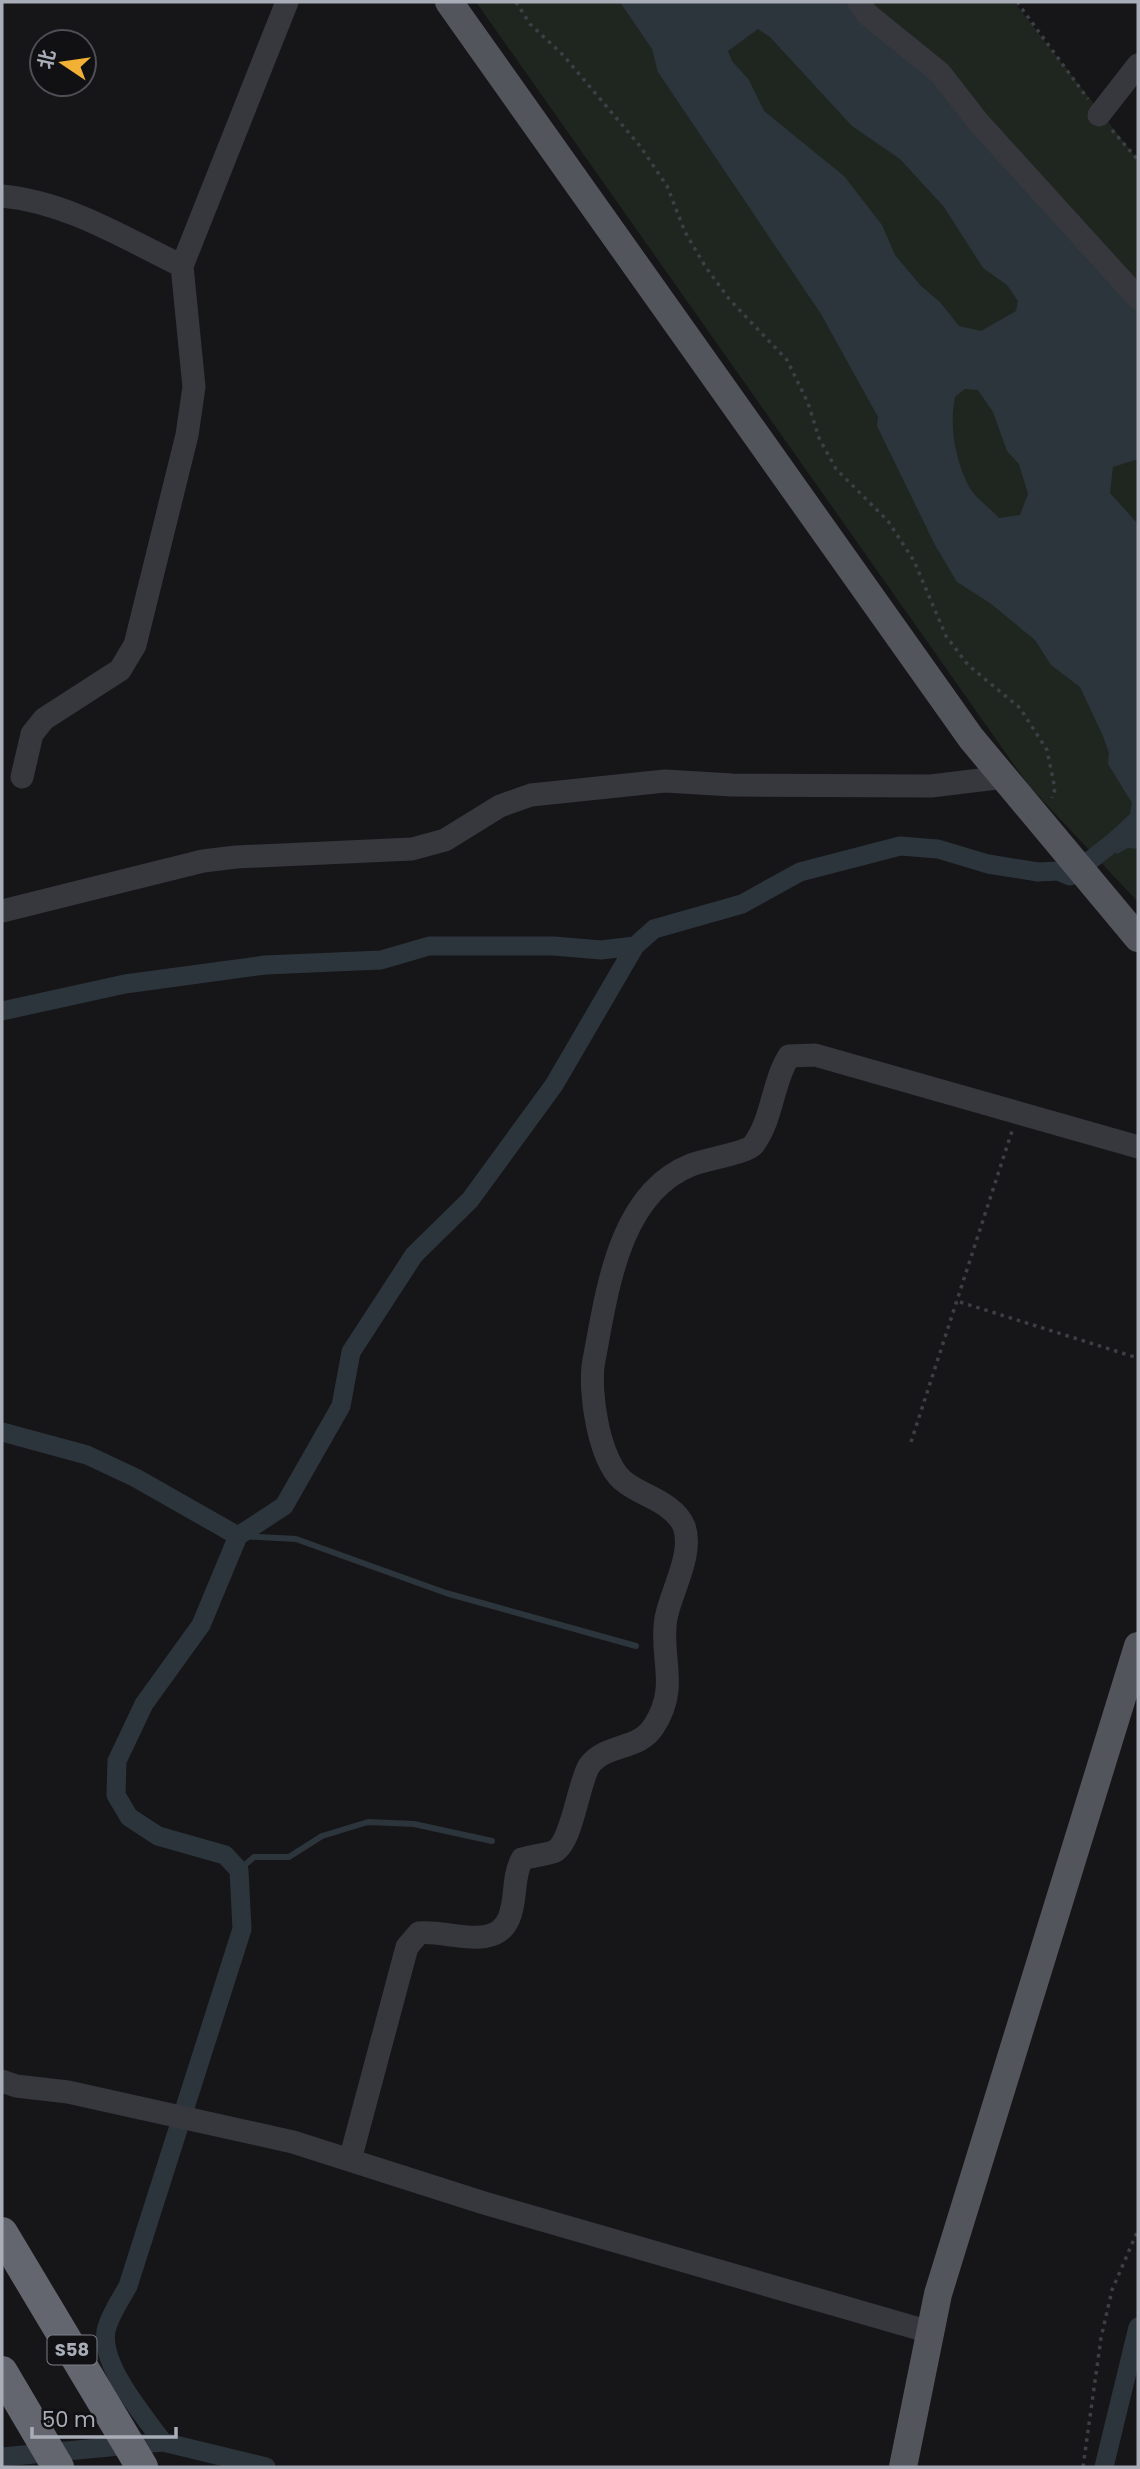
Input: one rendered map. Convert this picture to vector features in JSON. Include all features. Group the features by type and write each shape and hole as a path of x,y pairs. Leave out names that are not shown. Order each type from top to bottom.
{"highway":[{"name":"S58","path":"2,2233 142,2467"},
{"path":"2,2372 58,2467"}],"main road":[{"path":"449,2 971,738 1138,938"},
{"path":"902,2467 938,2294 1138,1646"}],"street":[{"path":"22,777 32,734 44,719 120,670 135,645 187,435 192,399 182,266 287,2"},
{"path":"859,2 867,14 940,72 979,123 1138,298"},
{"path":"1100,115 1138,65"},
{"path":"2,196 31,199 56,206 182,266"},
{"path":"2,911 203,861 412,849 445,840 500,806 531,795 665,780 732,785 931,786 1004,778"},
{"path":"350,2160 407,1947 419,1933 474,1939 493,1936 509,1920 516,1870 522,1859 555,1852 563,1841 588,1768 600,1754 643,1740 655,1725 668,1690 666,1618 684,1555 685,1528 675,1512 623,1482 610,1465 593,1406 593,1364 613,1274 627,1230 649,1197 679,1170 714,1156 743,1153 754,1145 779,1072 789,1056 815,1055 1138,1147"},
{"path":"2,2081 293,2142 484,2203 930,2332"}],"path":[{"path":"516,2 530,24 563,55 640,146 667,186 685,232 705,266 729,299 787,360 807,402 819,438 836,469 888,522 914,561 946,636 984,680 1020,708 1047,750 1055,789 1043,823"},
{"path":"1017,2 1100,115 1138,160"},
{"path":"911,1443 959,1302 1018,1113"},
{"path":"959,1302 1138,1357"},
{"path":"1083,2467 1101,2338 1112,2290 1138,2230"}],"shaded area":[{"path":"476,2 1014,2 1138,160 1138,902 1029,786"},
{"path":"620,2 851,2 937,85 1138,309 1138,459 1113,467 1110,493 1138,524 1138,849 1128,848 1117,854 1104,838 1130,814 1132,803 1108,764 1109,753 1103,736 1080,687 1051,665 1035,640 990,603 957,582 935,545 877,426 878,417 821,314 658,72 652,49","holes":["758,29 770,37 852,126 900,159 944,207 983,268 1007,285 1018,301 1016,311 981,331 959,326 940,302 921,286 895,255 882,225 844,176 764,111 749,80 732,61 728,51","965,389 978,390 993,412 1007,451 1019,464 1028,494 1020,515 999,518 974,494 963,475 954,442 953,408 955,397"]}],"waterway":[{"path":"238,1536 284,1506 341,1406 351,1352 414,1255 470,1200 554,1085 635,946 654,929 742,904 800,872 900,846 938,849 988,864 1038,872 1058,871 1070,876 1138,823"},
{"path":"2,1011 125,984 265,965 381,960 429,946 554,946 601,950 635,946"},
{"path":"2,1432 87,1455 136,1478 238,1536 201,1625 144,1704 117,1761 116,1795 129,1817 158,1836 225,1855 239,1870 242,1929 128,2286 106,2331 106,2344 116,2374 163,2442"},
{"path":"238,1536 296,1539 446,1593 636,1646"},
{"path":"239,1870 254,1857 289,1857 322,1836 368,1822 414,1824 492,1841"},
{"path":"1104,2467 1138,2327"},
{"path":"2,2457 163,2442 266,2467"}]}
